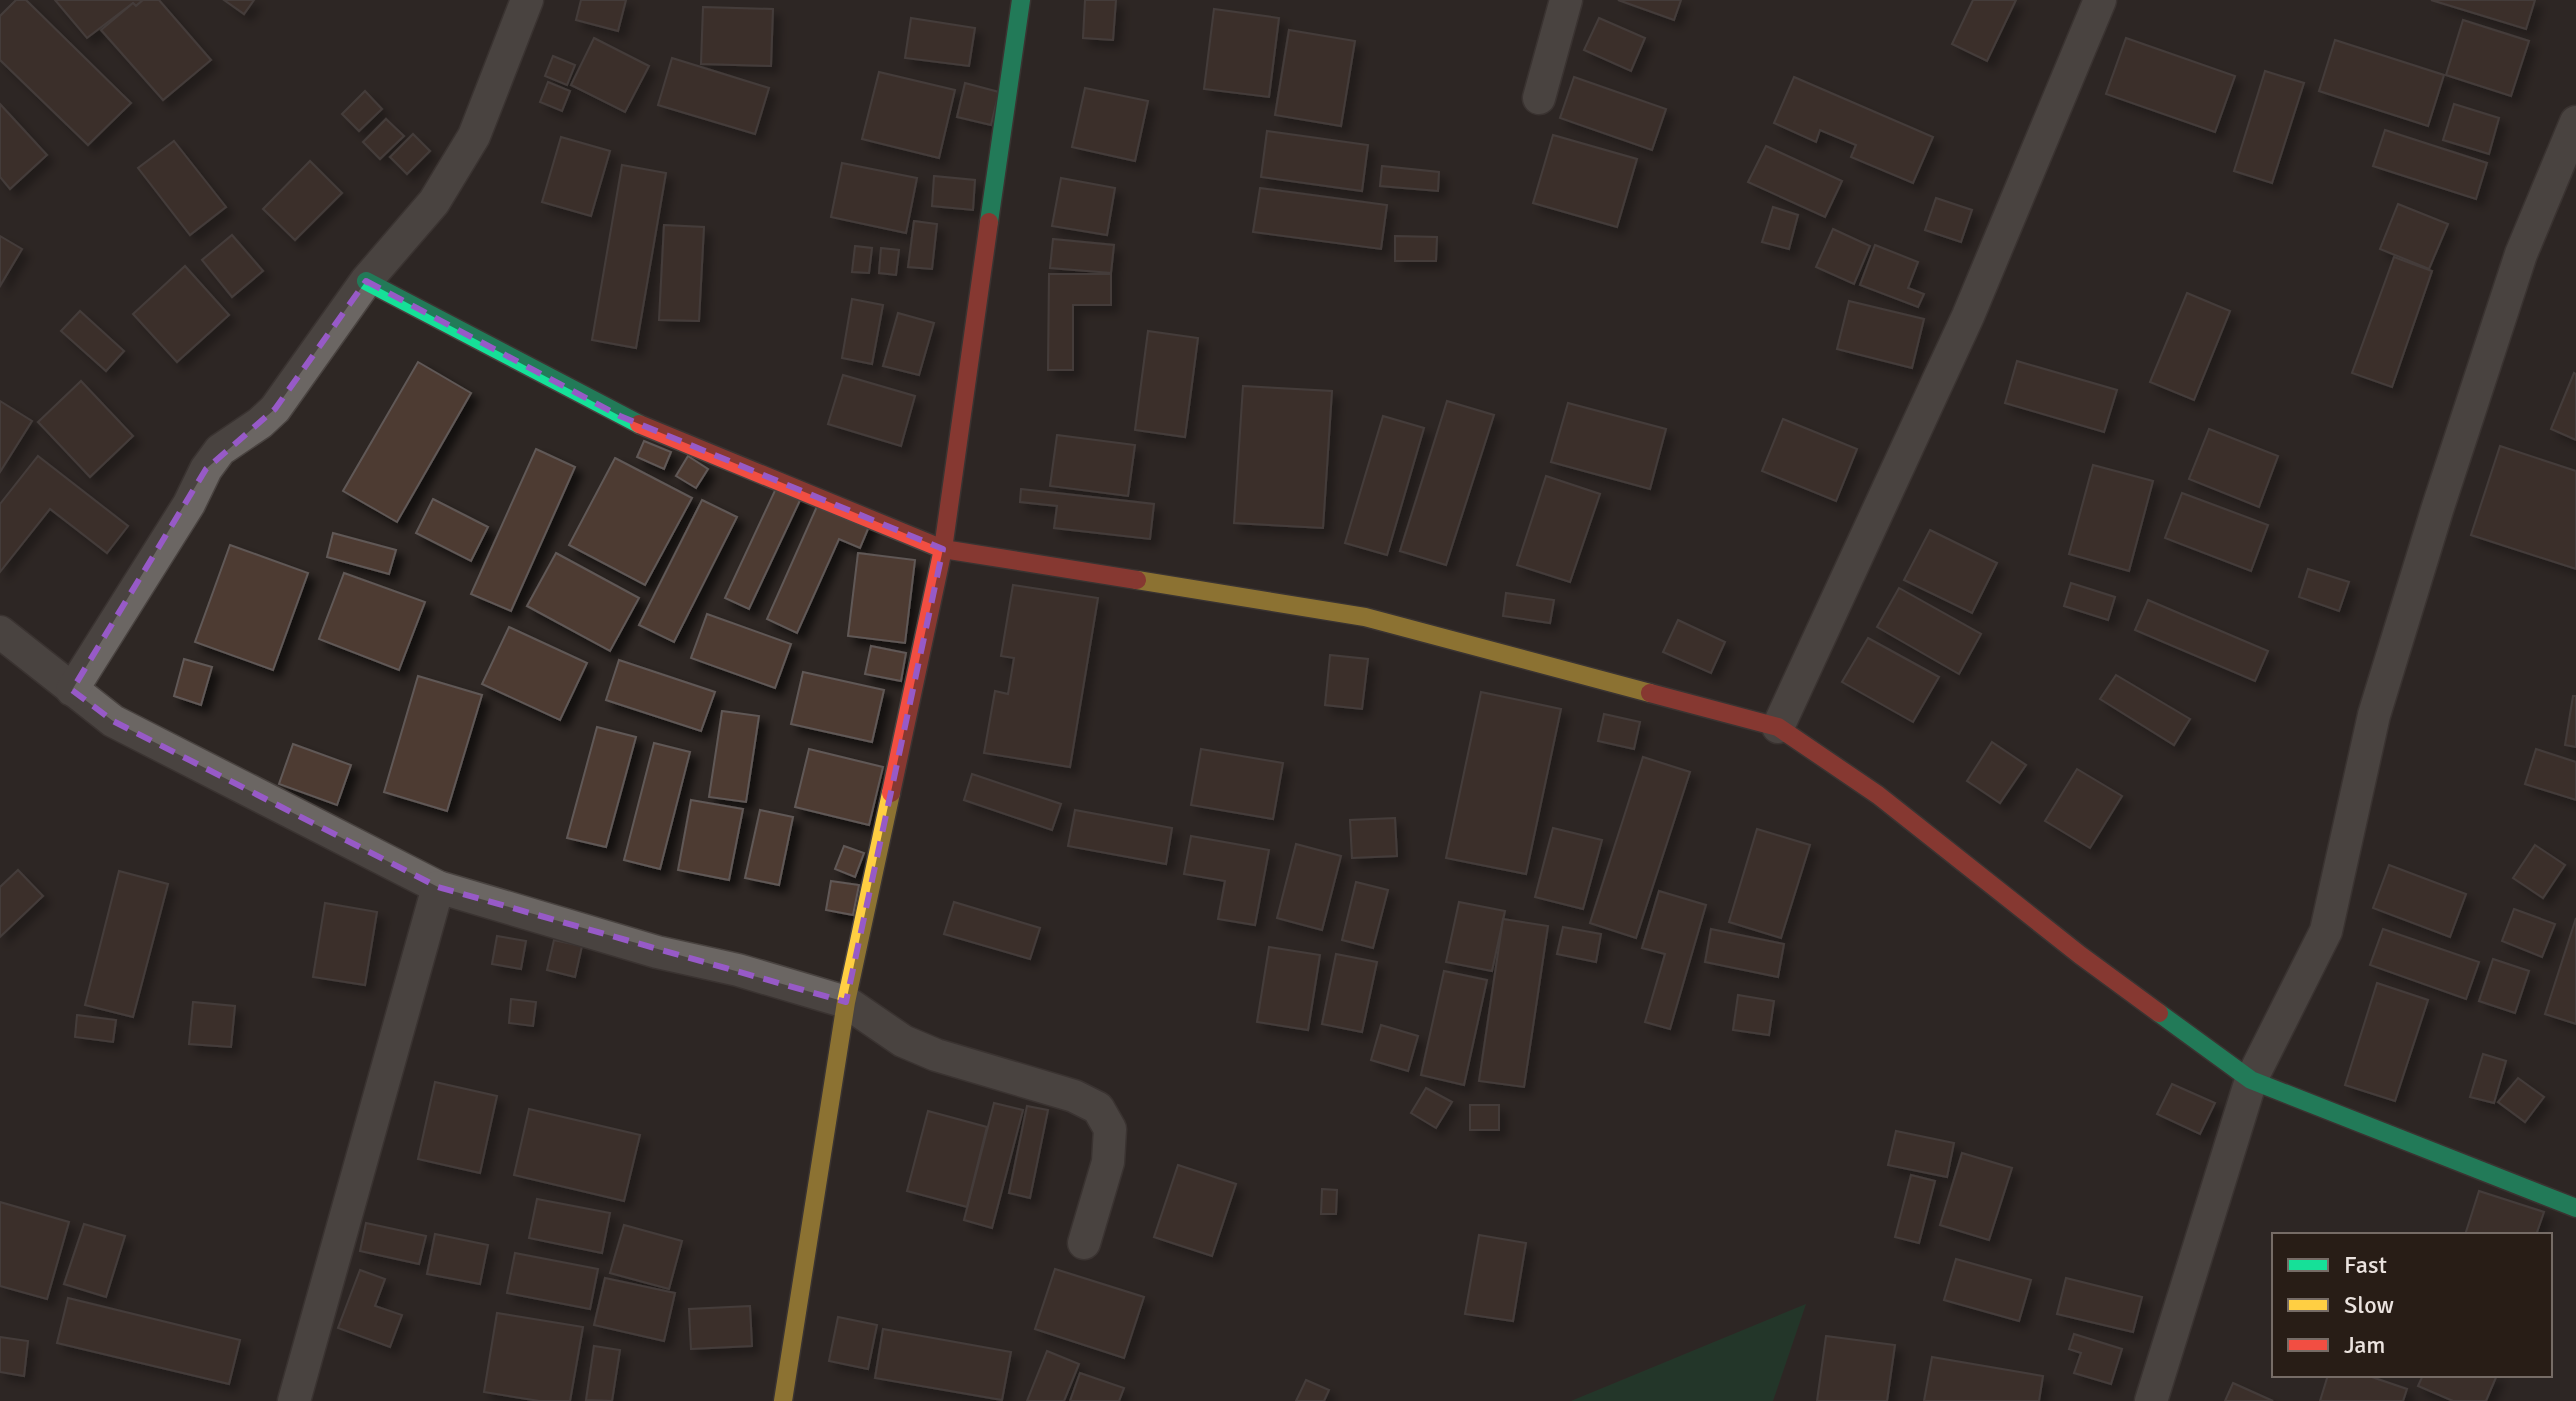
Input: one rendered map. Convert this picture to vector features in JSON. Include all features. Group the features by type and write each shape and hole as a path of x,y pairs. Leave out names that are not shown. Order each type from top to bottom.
{"street":[{"path":"72,690 220,450 275,409 366,281 434,202 474,136 527,0"},
{"path":"783,1401 846,1002 943,549 1021,0"},
{"path":"1539,98 1566,0"},
{"path":"1778,727 1968,316 2100,0"},
{"path":"2151,1401 2251,1080 2326,931 2374,715 2437,510 2521,254 2576,122"},
{"path":"366,281 620,416 943,549 1365,617 1778,727 1878,795 2080,955 2251,1080 2576,1208"},
{"path":"0,632 113,721 438,887 657,952 738,970 846,1002 903,1041 936,1055 1074,1096 1098,1108 1110,1129 1108,1162 1084,1243"},
{"path":"294,1401 438,887"}],"highlighted area":[{"path":"366,281 620,416 943,549 846,1002 438,887 113,721 72,690 206,469 275,409"}],"green space":[{"path":"1806,1304 1773,1401 1571,1401"}],"building":[{"path":"16,0 26,0 131,103 88,145 0,60 0,16"},
{"path":"55,0 143,0 136,6 133,3 87,38"},
{"path":"143,0 159,0 211,60 163,100 101,30 133,3 136,6"},
{"path":"224,0 254,0 244,14"},
{"path":"581,0 626,0 618,31 576,20"},
{"path":"1085,0 1116,0 1113,40 1083,38"},
{"path":"1618,0 1681,0 1674,20"},
{"path":"1973,0 2016,0 1987,61 1952,44"},
{"path":"2431,0 2535,0 2526,29"},
{"path":"703,7 773,9 771,66 701,64"},
{"path":"1214,9 1279,18 1269,97 1204,89"},
{"path":"911,18 975,28 969,66 905,58"},
{"path":"1599,18 1645,38 1631,71 1584,50"},
{"path":"2463,20 2529,41 2511,96 2446,75"},
{"path":"1289,30 1355,41 1341,126 1275,115"},
{"path":"594,38 649,66 625,112 571,85"},
{"path":"2126,38 2235,76 2215,132 2106,94"},
{"path":"2335,40 2444,75 2428,126 2319,91"},
{"path":"553,56 575,65 567,85 545,76"},
{"path":"672,58 769,88 755,134 658,105"},
{"path":"2265,71 2304,83 2272,183 2234,171"},
{"path":"879,72 955,90 939,158 862,139"},
{"path":"1574,77 1666,109 1652,150 1560,118"},
{"path":"1794,77 1933,137 1913,183 1851,157 1856,145 1820,130 1816,142 1774,123"},
{"path":"548,82 570,91 562,111 540,102"},
{"path":"965,83 999,92 991,125 957,117"},
{"path":"1085,88 1148,101 1135,161 1072,147"},
{"path":"365,91 382,109 359,131 342,114"},
{"path":"0,104 47,155 10,189 0,177"},
{"path":"2454,104 2499,118 2489,154 2443,140"},
{"path":"386,119 404,136 380,159 363,142"},
{"path":"2385,130 2487,163 2476,199 2373,166"},
{"path":"1267,131 1368,145 1362,191 1261,177"},
{"path":"413,134 430,151 407,174 390,157"},
{"path":"1553,135 1637,159 1617,227 1533,203"},
{"path":"561,137 610,151 591,216 542,202"},
{"path":"174,141 226,207 190,235 138,168"},
{"path":"1766,146 1842,181 1825,217 1748,182"},
{"path":"310,161 342,193 295,240 263,209"},
{"path":"842,163 917,178 906,233 831,217"},
{"path":"622,165 666,173 636,348 592,340"},
{"path":"1382,166 1439,172 1438,191 1380,186"},
{"path":"934,176 975,180 973,210 932,206"},
{"path":"1061,178 1115,188 1107,235 1052,226"},
{"path":"1260,188 1387,205 1381,249 1253,232"},
{"path":"1936,198 1972,210 1961,242 1925,230"},
{"path":"2398,204 2448,224 2429,269 2380,249"},
{"path":"1773,207 1798,215 1789,249 1762,242"},
{"path":"914,221 937,224 932,269 908,267"},
{"path":"664,225 704,227 699,321 659,320"},
{"path":"1833,229 1870,246 1854,284 1816,267"},
{"path":"232,235 263,271 232,297 202,260"},
{"path":"0,236 22,249 0,286"},
{"path":"1395,236 1437,237 1436,261 1395,261"},
{"path":"1053,239 1114,245 1111,273 1050,268"},
{"path":"1875,245 1918,262 1908,288 1924,294 1918,307 1860,285"},
{"path":"855,246 872,248 869,273 852,272"},
{"path":"881,248 899,250 896,275 879,273"},
{"path":"2394,257 2432,271 2392,387 2352,373"},
{"path":"185,266 229,315 177,362 133,314"},
{"path":"1049,274 1111,274 1111,305 1073,305 1073,370 1048,370"},
{"path":"2187,293 2230,311 2194,400 2150,382"},
{"path":"852,299 883,305 872,364 842,358"},
{"path":"1849,301 1924,319 1912,368 1837,349"},
{"path":"80,311 124,351 106,371 61,331"},
{"path":"898,313 934,323 919,375 883,366"},
{"path":"1148,331 1198,338 1185,437 1135,430"},
{"path":"2017,361 2117,390 2104,432 2005,403"},
{"path":"418,362 471,393 397,522 343,491"},
{"path":"2576,374 2576,440 2551,429"},
{"path":"843,375 915,396 901,446 828,424"},
{"path":"81,381 133,436 90,477 38,422"},
{"path":"1243,386 1332,391 1323,528 1234,523"},
{"path":"0,401 32,421 0,472"},
{"path":"1447,401 1494,415 1446,565 1400,551"},
{"path":"1568,403 1666,429 1650,489 1551,462"},
{"path":"1383,416 1424,428 1387,555 1345,543"},
{"path":"1783,419 1857,449 1836,501 1762,471"},
{"path":"2209,429 2278,456 2259,507 2189,479"},
{"path":"1057,435 1135,445 1128,496 1050,486"},
{"path":"644,441 671,452 664,469 637,457"},
{"path":"2500,446 2576,471 2576,569 2471,535"},
{"path":"536,449 575,467 511,611 471,594"},
{"path":"38,456 128,526 107,553 50,509 0,572 0,504"},
{"path":"688,456 708,469 696,488 676,476"},
{"path":"615,458 692,498 645,585 569,545"},
{"path":"2093,465 2153,481 2129,571 2069,554"},
{"path":"1546,476 1600,494 1570,582 1517,565"},
{"path":"778,484 802,496 749,609 725,598"},
{"path":"1021,489 1154,504 1150,539 1054,528 1057,506 1020,502"},
{"path":"2182,493 2268,525 2251,571 2165,538"},
{"path":"822,495 873,517 860,548 839,539 797,633 767,619"},
{"path":"433,499 488,527 471,561 416,533"},
{"path":"702,500 737,517 674,642 639,625"},
{"path":"1930,530 1997,563 1972,613 1904,580"},
{"path":"333,533 396,550 389,574 327,557"},
{"path":"230,545 308,573 273,670 195,642"},
{"path":"556,553 639,598 610,651 527,606"},
{"path":"858,553 915,560 905,643 848,636"},
{"path":"2308,569 2349,582 2339,611 2299,597"},
{"path":"344,573 425,602 399,670 319,639"},
{"path":"2071,583 2115,597 2108,620 2064,606"},
{"path":"1013,585 1098,598 1070,767 984,753 995,691 1008,694 1014,658 1001,656"},
{"path":"1899,588 1981,634 1959,674 1877,627"},
{"path":"1506,593 1554,600 1550,623 1503,616"},
{"path":"2148,600 2268,651 2255,681 2135,630"},
{"path":"707,614 791,644 775,688 691,658"},
{"path":"1678,620 1725,642 1711,673 1663,652"},
{"path":"509,627 587,663 560,720 482,684"},
{"path":"1868,638 1939,677 1913,722 1842,682"},
{"path":"871,646 906,653 901,681 865,674"},
{"path":"1330,655 1368,659 1362,709 1325,705"},
{"path":"184,659 212,667 201,705 174,696"},
{"path":"619,660 715,692 701,731 606,700"},
{"path":"803,672 884,690 872,742 791,724"},
{"path":"2116,675 2190,719 2174,745 2100,699"},
{"path":"418,676 482,695 447,811 384,792"},
{"path":"1481,692 1561,709 1526,874 1446,858"},
{"path":"2573,696 2576,696 2576,747 2565,745"},
{"path":"722,711 759,716 746,802 709,797"},
{"path":"1604,714 1640,722 1634,749 1598,741"},
{"path":"597,727 636,737 606,847 567,838"},
{"path":"1992,742 2026,765 2000,803 1967,781"},
{"path":"654,743 690,752 660,869 624,860"},
{"path":"293,744 351,765 337,805 279,784"},
{"path":"809,749 883,767 869,825 795,807"},
{"path":"1201,749 1283,763 1273,819 1191,805"},
{"path":"2536,749 2576,762 2576,800 2525,784"},
{"path":"1643,757 1690,772 1636,938 1590,923"},
{"path":"2077,769 2122,796 2090,848 2045,821"},
{"path":"972,774 1061,804 1052,830 964,800"},
{"path":"691,800 743,809 729,880 678,870"},
{"path":"760,810 793,817 779,885 745,878"},
{"path":"1075,810 1172,828 1166,864 1068,846"},
{"path":"1395,818 1397,856 1352,858 1350,820"},
{"path":"1553,828 1602,840 1583,909 1535,897"},
{"path":"1757,829 1810,845 1781,938 1729,922"},
{"path":"1191,836 1269,850 1255,925 1218,919 1225,881 1184,874"},
{"path":"1296,844 1341,856 1322,930 1277,918"},
{"path":"2535,845 2565,865 2543,898 2513,878"},
{"path":"844,846 864,853 855,877 835,869"},
{"path":"2389,865 2466,894 2450,937 2373,908"},
{"path":"18,870 43,896 0,937 0,887"},
{"path":"119,871 168,884 133,1017 85,1005"},
{"path":"831,881 859,885 853,915 826,910"},
{"path":"1356,882 1388,890 1373,948 1342,940"},
{"path":"1659,891 1706,905 1670,1029 1645,1022 1665,954 1642,948"},
{"path":"954,902 1040,928 1030,959 944,934"},
{"path":"1459,902 1505,911 1492,971 1446,962"},
{"path":"325,903 377,912 365,985 313,977"},
{"path":"2514,909 2555,924 2542,957 2502,941"},
{"path":"2576,918 2576,1024 2545,1014"},
{"path":"1503,919 1548,926 1524,1087 1479,1081"},
{"path":"1563,927 1601,934 1596,962 1557,954"},
{"path":"1711,929 1784,944 1778,977 1705,962"},
{"path":"2383,929 2479,962 2466,999 2370,965"},
{"path":"497,936 526,941 521,969 492,964"},
{"path":"554,940 582,946 575,977 547,970"},
{"path":"1269,947 1320,955 1308,1030 1257,1022"},
{"path":"1336,954 1377,962 1362,1032 1322,1024"},
{"path":"2493,959 2529,971 2515,1013 2479,1001"},
{"path":"1444,971 1487,980 1464,1085 1421,1075"},
{"path":"2377,983 2428,1000 2395,1101 2345,1085"},
{"path":"1738,995 1774,1001 1769,1035 1733,1030"},
{"path":"511,999 536,1002 533,1026 509,1023"},
{"path":"193,1002 235,1006 231,1047 189,1044"},
{"path":"77,1015 116,1020 113,1042 75,1037"},
{"path":"1381,1025 1418,1036 1408,1071 1371,1060"},
{"path":"2483,1054 2506,1061 2494,1103 2470,1097"},
{"path":"2518,1078 2544,1097 2525,1122 2498,1102"},
{"path":"435,1082 497,1096 480,1173 418,1159"},
{"path":"2172,1084 2215,1103 2200,1134 2157,1114"},
{"path":"1426,1088 1452,1102 1436,1128 1411,1113"},
{"path":"994,1103 1023,1110 992,1228 964,1220"},
{"path":"1470,1105 1499,1105 1499,1130 1470,1130"},
{"path":"1027,1106 1048,1110 1030,1198 1009,1193"},
{"path":"529,1109 640,1135 624,1201 514,1175"},
{"path":"928,1111 987,1127 967,1207 907,1191"},
{"path":"1896,1131 1954,1143 1947,1177 1888,1165"},
{"path":"1962,1153 2012,1168 1989,1240 1940,1225"},
{"path":"1178,1165 1236,1184 1212,1256 1154,1237"},
{"path":"1911,1175 1935,1181 1919,1243 1895,1237"},
{"path":"1322,1189 1337,1190 1336,1214 1321,1214"},
{"path":"2479,1191 2544,1212 2537,1233 2466,1233"},
{"path":"537,1199 610,1213 602,1253 529,1238"},
{"path":"0,1202 69,1222 47,1299 0,1286"},
{"path":"366,1223 426,1236 419,1264 360,1251"},
{"path":"84,1224 125,1236 106,1297 64,1284"},
{"path":"624,1225 682,1241 669,1289 610,1273"},
{"path":"435,1234 488,1245 480,1284 427,1274"},
{"path":"1479,1235 1526,1243 1513,1321 1465,1314"},
{"path":"515,1253 598,1269 590,1309 507,1293"},
{"path":"1956,1259 2031,1280 2019,1321 1944,1300"},
{"path":"1055,1269 1144,1297 1124,1358 1035,1329"},
{"path":"360,1270 385,1279 375,1306 402,1315 390,1347 338,1328"},
{"path":"605,1278 675,1293 664,1341 594,1325"},
{"path":"2066,1278 2142,1297 2133,1332 2057,1314"},
{"path":"68,1298 240,1340 229,1384 57,1343"},
{"path":"750,1306 752,1346 691,1349 689,1309"},
{"path":"497,1313 583,1327 570,1401 539,1401 484,1392"},
{"path":"838,1317 877,1325 868,1369 829,1361"},
{"path":"883,1329 1011,1352 1002,1400 875,1378"},
{"path":"2074,1334 2122,1349 2111,1384 2074,1373 2081,1353 2069,1349"},
{"path":"1826,1336 1895,1345 1887,1401 1817,1401"},
{"path":"0,1337 28,1341 24,1376 0,1372"},
{"path":"594,1346 620,1350 612,1401 586,1400"},
{"path":"1047,1351 1079,1364 1064,1401 1027,1401"},
{"path":"1932,1357 2043,1376 2039,1401 1924,1401"},
{"path":"1080,1373 1124,1388 1119,1401 1070,1401"},
{"path":"2327,1377 2372,1377 2407,1389 2403,1401 2320,1401"},
{"path":"2422,1377 2496,1377 2486,1401 2453,1401 2418,1386"},
{"path":"1306,1380 1329,1390 1324,1401 1296,1401"},
{"path":"2233,1383 2273,1401 2225,1401"}],"traffic: fast":[{"path":"989,222 1021,0"},
{"path":"366,281 639,424"},
{"path":"2159,1013 2251,1080 2576,1208"}],"traffic: slow":[{"path":"1137,580 1365,617 1650,693"},
{"path":"783,1401 846,1002 891,793"}],"traffic: jam":[{"path":"891,793 943,549 989,222"},
{"path":"639,424 943,549 1137,580"},
{"path":"1650,693 1778,727 1878,795 2080,955 2159,1013"}]}
